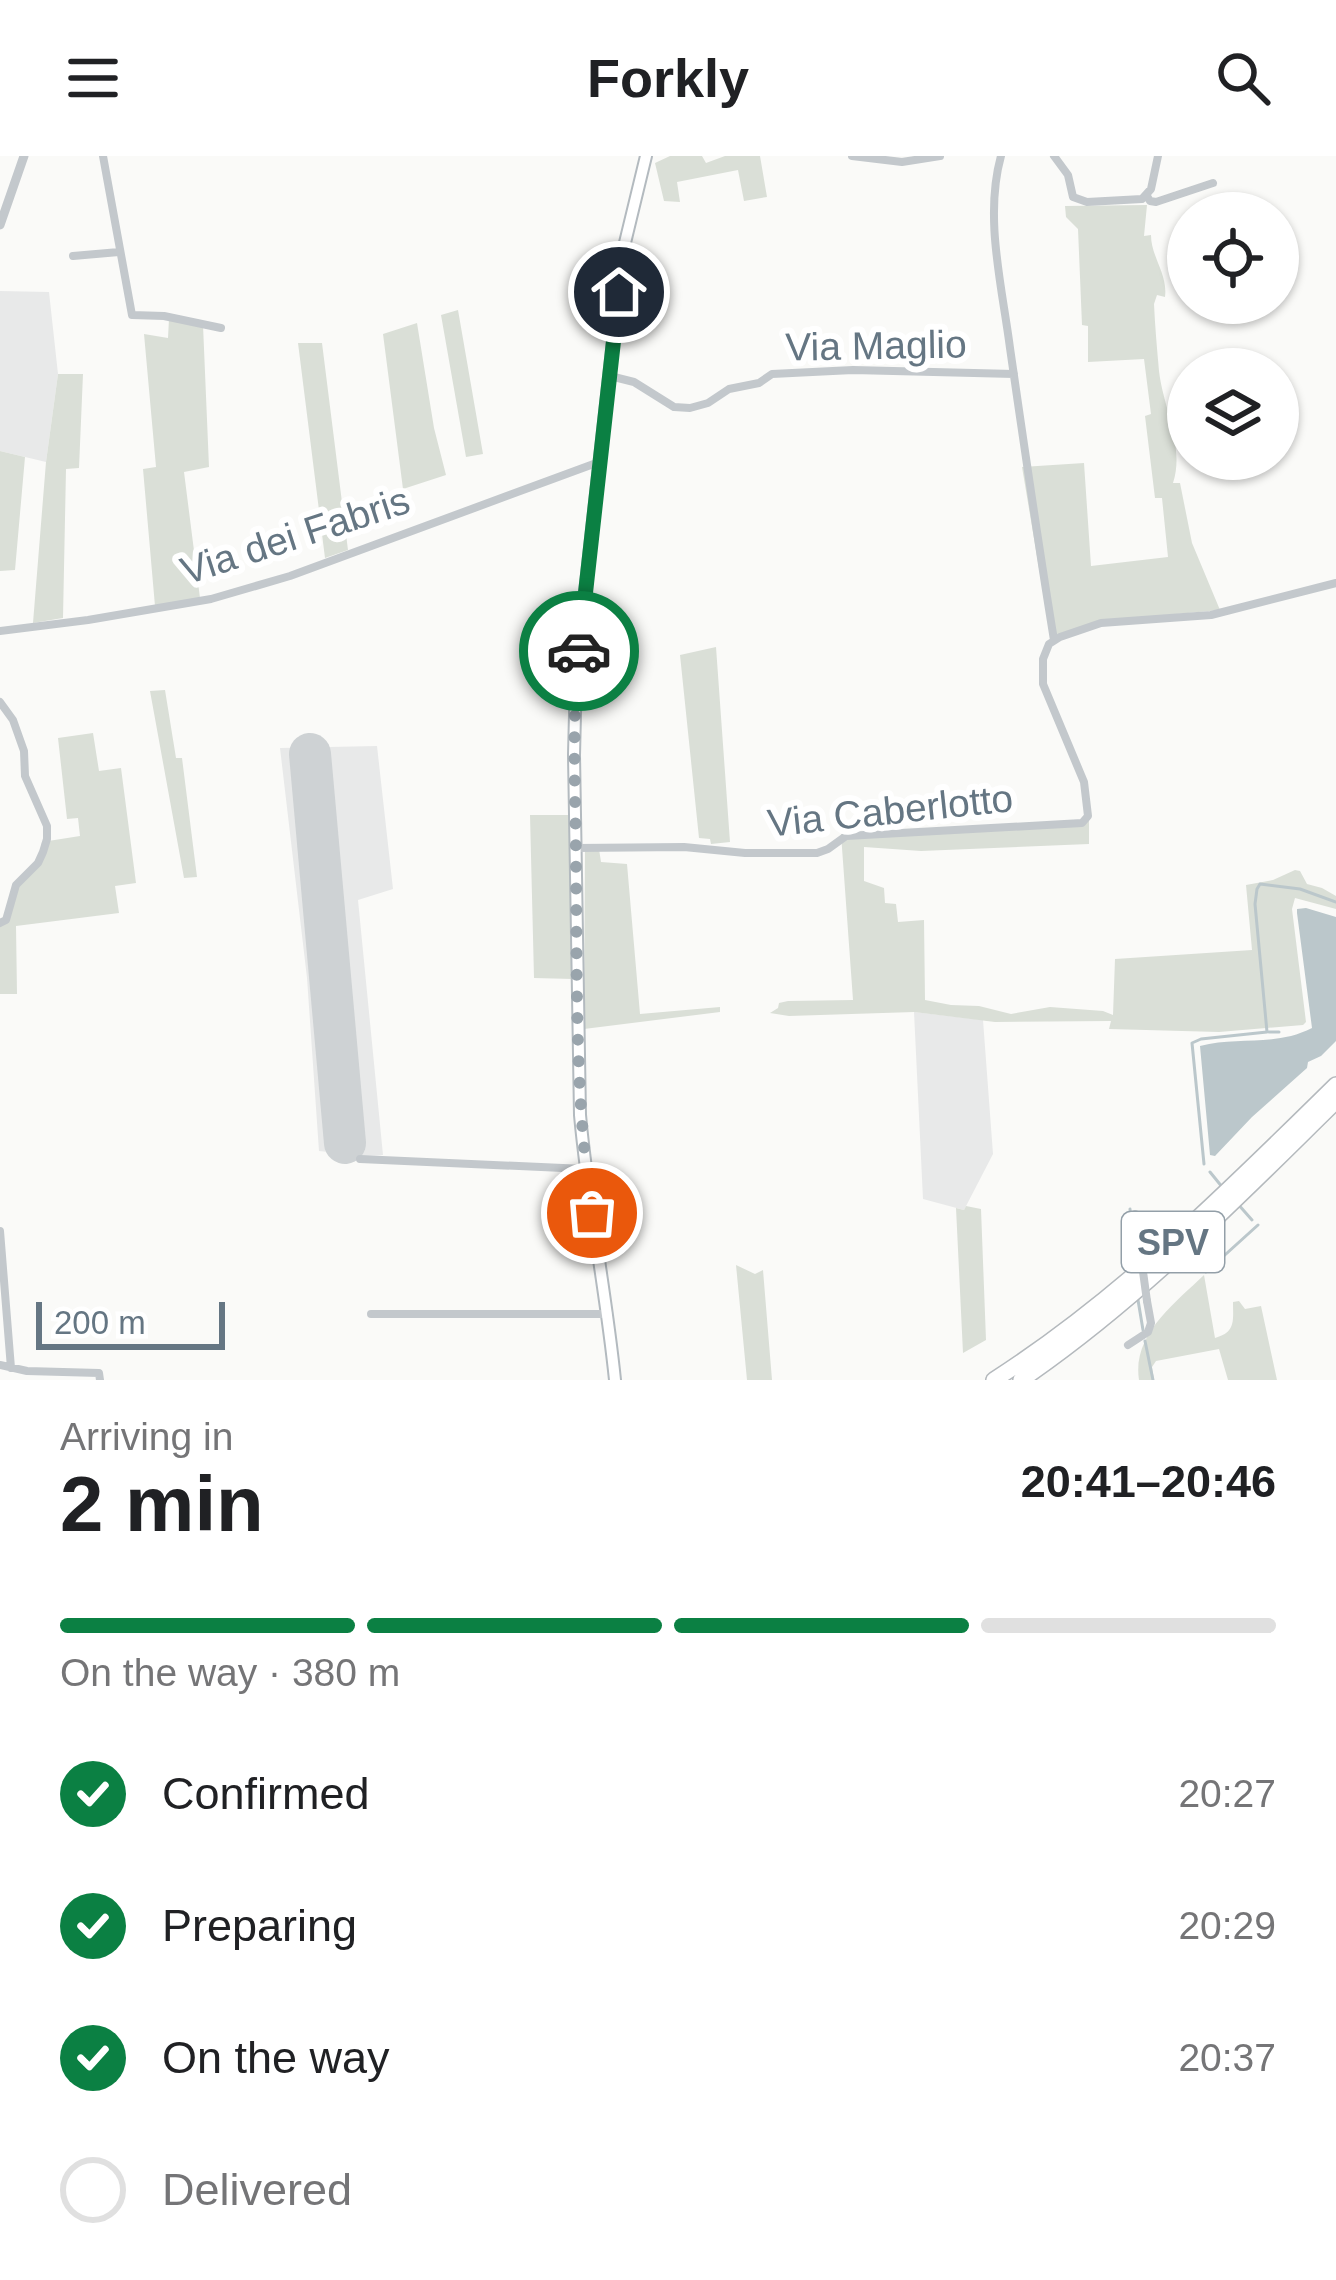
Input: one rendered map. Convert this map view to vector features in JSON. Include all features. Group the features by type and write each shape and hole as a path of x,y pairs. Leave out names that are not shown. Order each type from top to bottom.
{"highway":[{"name":"SPV","path":"994,1380 1144,1268 1336,1084"},
{"name":"SPV","path":"1021,1380 1148,1283 1336,1101"}],"main road":[{"path":"615,1380 580,1115 576,674 626,232 646,156"}],"street":[{"path":"0,225 24,156"},
{"path":"103,156 132,315 164,316 221,328"},
{"path":"852,156 902,162 940,156"},
{"name":"Via Maglio","path":"1001,156 992,187 998,258 1054,640"},
{"path":"1054,156 1063,165 1077,200 1147,196 1158,156"},
{"path":"1147,196 1156,202 1213,183"},
{"path":"73,256 119,251"},
{"name":"Via Maglio","path":"610,376 634,382 674,407 690,407 772,374 853,370 1014,374"},
{"name":"Via dei Fabris","path":"0,631 211,599 290,576 600,462"},
{"path":"1054,640 1111,622 1232,611 1336,583"},
{"name":"Via Caberlotto","path":"576,848 817,853 846,836 1082,823 1088,815 1084,782 1043,684 1043,659 1054,640"},
{"path":"0,703 13,720 24,751 26,776 47,839 38,863 16,885 6,920 0,923"},
{"path":"360,1159 585,1169"},
{"path":"1128,1345 1148,1333 1151,1323 1135,1214"},
{"path":"0,1231 5,1366 99,1373 100,1380"},
{"path":"370,1314 608,1314"}],"shaded area":[{"path":"670,156 702,156 706,163 725,156 760,156 767,197 744,201 738,170 677,182 680,202 664,201 655,163"},
{"path":"1147,205 1144,236 1151,235 1165,289 1165,297 1157,295 1154,304 1167,408 1167,480 1180,483 1192,543 1220,610 1113,620 1051,640 1022,467 1084,463 1091,566 1168,557 1145,416 1151,414 1144,359 1088,362 1078,229 1066,217 1065,206"},
{"path":"0,291 49,292 58,374 46,462 0,451"},
{"path":"458,310 483,454 466,457 441,315"},
{"path":"169,319 203,325 209,467 184,472 200,598 155,606 143,469 156,467 144,334 168,338"},
{"path":"417,323 446,475 403,489 383,334"},
{"path":"298,343 322,343 348,550 325,558"},
{"path":"58,374 83,374 79,468 66,469 63,618 33,623 46,462"},
{"path":"0,451 25,457 15,570 0,571"},
{"path":"716,647 730,842 711,844 710,839 699,838 680,655"},
{"path":"165,690 176,758 182,758 197,877 184,878 150,691"},
{"path":"93,733 99,771 121,768 136,883 115,886 119,913 16,926 17,994 0,994 0,923 6,919 12,897 42,842 80,836 78,818 67,819 58,738"},
{"path":"377,746 393,889 358,900 383,1155 364,1156 319,1151 307,978 280,748"},
{"path":"530,815 571,815 573,979 534,978"},
{"path":"1089,821 1089,844 921,851 864,847 864,881 884,888 885,903 896,904 898,922 924,920 925,1000 1011,1014 1050,1007 1113,1015 1115,959 1252,950 1246,885 1295,870 1307,884 1336,896 1336,909 1295,898 1292,909 1306,1022 1219,1032 1109,1029 1111,1021 995,1022 914,1012 770,1013 788,1001 853,1000 841,834"},
{"path":"585,844 599,849 601,862 627,864 640,1014 720,1007 720,1012 584,1029"},
{"path":"1306,908 1336,917 1336,1041 1308,1062 1215,1156 1210,1155 1200,1046 1284,1037 1312,1028 1297,913"},
{"path":"914,1012 983,1020 993,1154 964,1210 923,1199"},
{"path":"956,1208 981,1209 986,1340 963,1353"},
{"path":"736,1265 755,1274 763,1270 772,1380 747,1380"},
{"path":"1204,1275 1215,1338 1230,1329 1233,1302 1239,1301 1245,1309 1261,1306 1277,1380 1228,1380 1219,1349 1156,1361 1154,1380 1139,1380 1142,1349 1149,1335"}],"waterway":[{"path":"1204,1164 1192,1043 1267,1032 1257,889 1260,884 1300,889 1336,902"},
{"path":"1269,1032 1279,1032"},
{"path":"1210,1172 1223,1188"},
{"path":"1237,1203 1252,1220"},
{"path":"1130,1209 1133,1267"},
{"path":"1206,1272 1258,1225"},
{"path":"1138,1300 1143,1330"},
{"path":"1145,1341 1153,1380"}],"runway":[{"path":"310,754 345,1143"}],"way so far":[{"path":"579,651 574,755 579,1082 592,1213"}],"route":[{"path":"579,651 619,292"}]}
